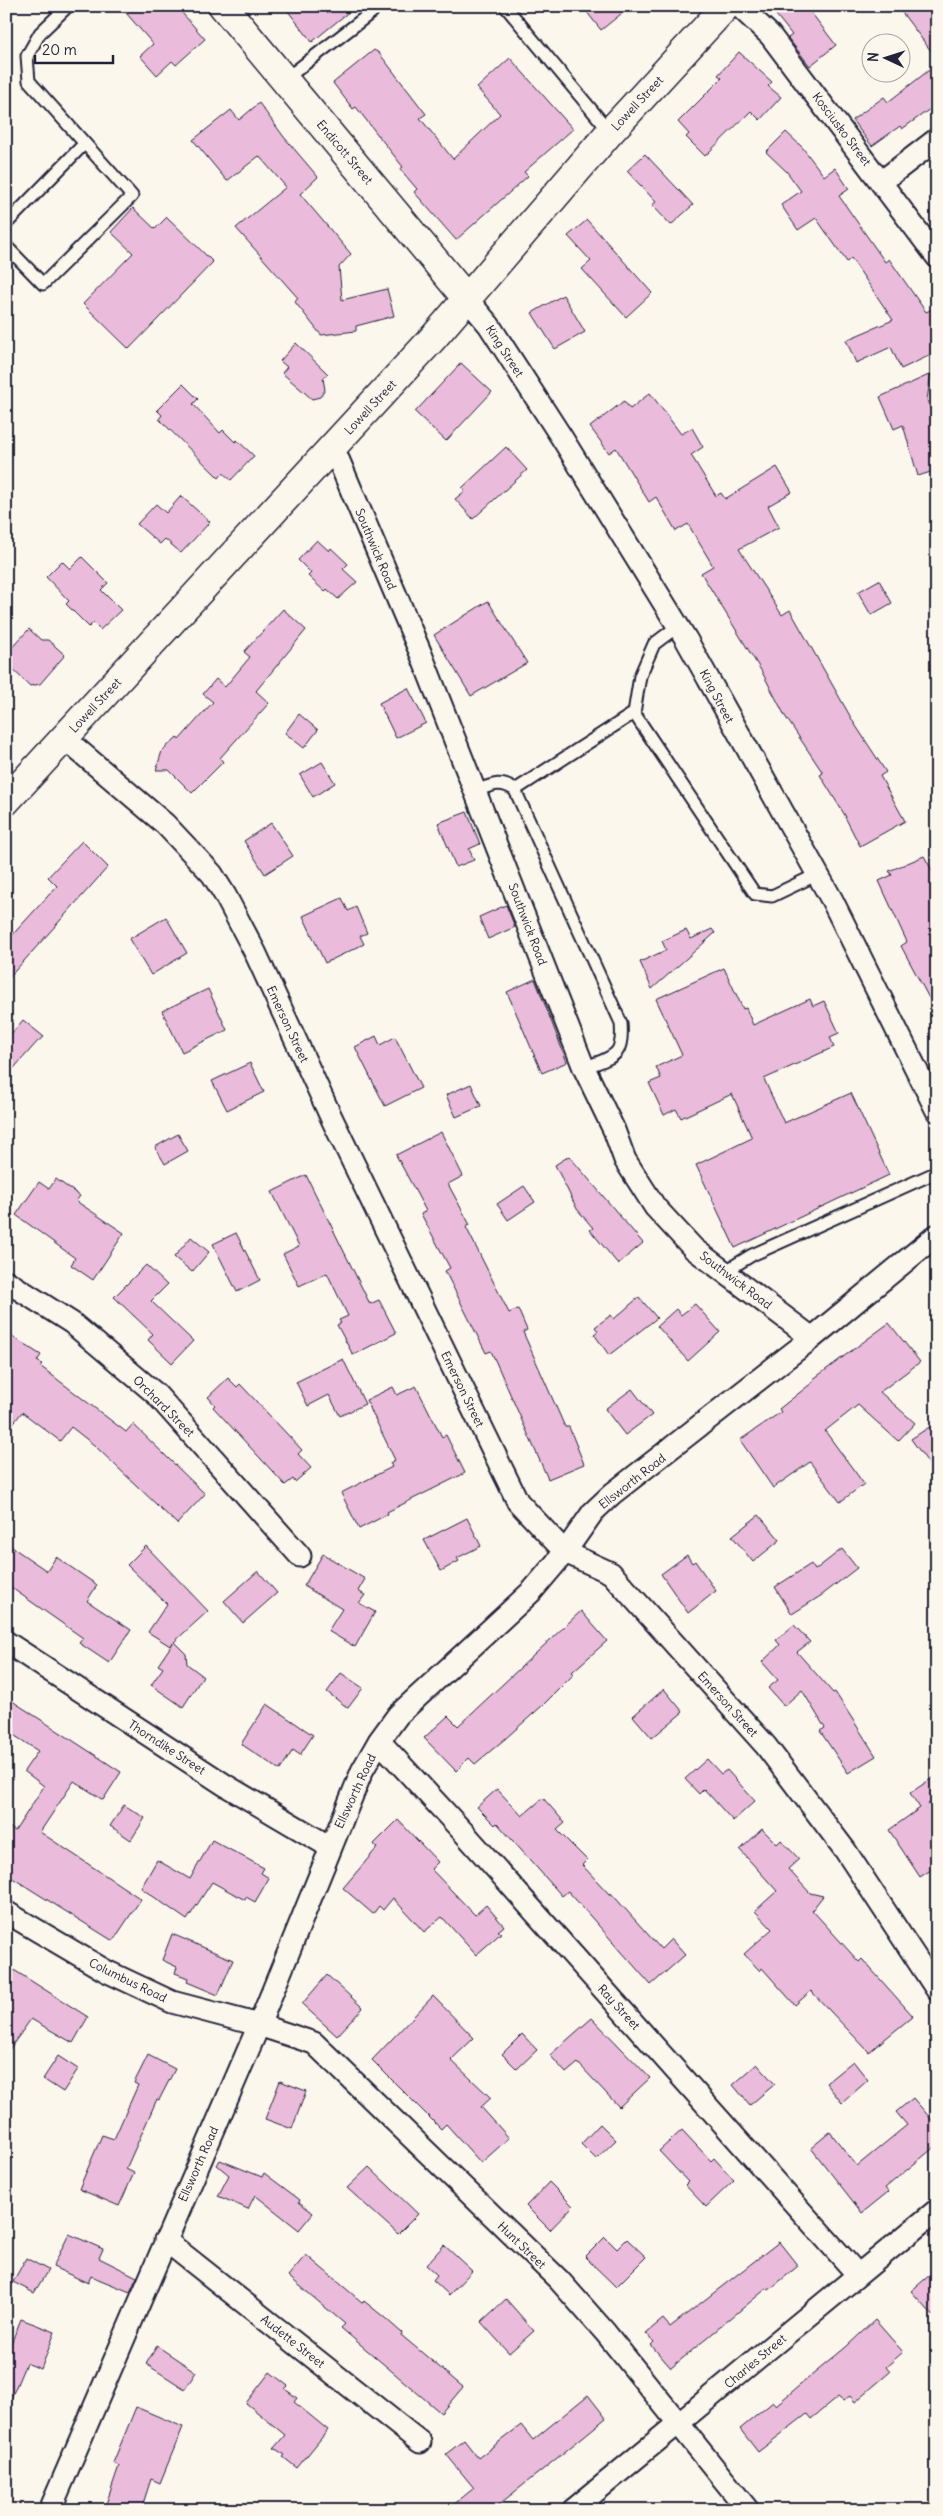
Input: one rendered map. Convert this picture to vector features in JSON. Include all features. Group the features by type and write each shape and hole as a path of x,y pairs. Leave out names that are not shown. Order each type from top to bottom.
{"main road":[{"name":"Endicott Street","path":"223,6 467,298"},
{"name":"Lowell Street","path":"6,801 333,447 467,298 610,132 726,6"}],"street":[{"name":"Kosciusko Street","path":"739,6 770,34 937,257"},
{"path":"881,182 937,139"},
{"name":"King Street","path":"467,298 489,325 562,438 678,626 818,874 937,1111"},
{"name":"Southwick Road","path":"333,447 476,791 584,1068 614,1130 625,1160 656,1208 694,1249 812,1338"},
{"name":"Emerson Street","path":"64,738 165,824 212,874 255,952 337,1128 518,1502 565,1552 611,1573 766,1746 844,1850 937,1990"},
{"name":"Ellsworth Road","path":"50,2510 259,2025 358,1779 379,1741 398,1715 532,1591 565,1552 593,1512 612,1494 812,1338 937,1235"},
{"name":"Orchard Street","path":"6,1281 72,1323 156,1394 300,1556"},
{"name":"Thorndike Street","path":"6,1642 225,1785 330,1847"},
{"name":"Ray Street","path":"379,1741 479,1850 858,2275"},
{"name":"Columbus Road","path":"6,1912 106,1971 172,2002 259,2025"},
{"name":"Hunt Street","path":"259,2025 314,2043 559,2280 605,2332 748,2510"},
{"name":"Charles Street","path":"573,2510 937,2210"},
{"name":"Audette Street","path":"165,2240 420,2442"}],"lane":[{"path":"6,246 44,284 132,196 29,81 27,56 40,33 68,6"},
{"path":"505,6 610,132"},
{"path":"284,80 372,12"},
{"path":"6,224 84,144"},
{"path":"678,626 654,644 640,676 634,714 755,894 772,896 818,874"},
{"path":"516,790 634,714"},
{"path":"476,791 497,783 506,784 516,790 621,1023 622,1042 616,1054 584,1068"},
{"path":"724,1272 752,1256 937,1172"}],"building":[{"path":"120,6 176,6 205,39 176,65 172,61 157,75 140,56 153,44"},
{"path":"284,6 356,6 312,42"},
{"path":"582,6 631,6 601,30"},
{"path":"769,6 806,6 836,45 810,66 788,38 792,35"},
{"path":"897,6 937,6 937,59"},
{"path":"374,50 379,53 426,114 420,118 453,159 500,114 477,88 510,58 573,129 524,172 528,176 456,240 414,192 417,189 400,169 403,167 356,107 353,109 333,83"},
{"path":"739,52 772,82 768,86 781,97 760,120 751,111 705,156 686,137 689,134 678,122 722,78 718,75"},
{"path":"937,64 937,104 902,129 900,126 872,146 852,120 884,97 888,102"},
{"path":"259,103 284,137 318,177 300,194 351,254 339,267 342,300 387,289 394,316 356,326 356,331 321,335 295,302 298,298 236,228 286,187 259,156 227,181 193,140 231,110 239,120"},
{"path":"786,132 802,147 824,176 835,168 849,189 839,196 885,262 889,259 926,312 937,307 937,352 901,369 891,347 856,363 846,340 893,320 851,258 847,262 816,218 798,230 781,205 801,191 787,172 766,152"},
{"path":"645,154 693,205 671,225 652,205 656,202 627,171"},
{"path":"133,208 155,229 167,217 213,262 129,349 83,304 133,253 111,232"},
{"path":"587,220 652,293 626,317 582,269 591,261 568,236"},
{"path":"563,295 585,332 555,349 532,313"},
{"path":"296,343 328,374 323,378 325,390 320,397 312,399 282,373 287,367 280,361"},
{"path":"461,363 492,392 446,441 415,412"},
{"path":"931,374 927,400 937,426 937,470 918,476 903,425 894,429 880,397"},
{"path":"183,384 198,399 193,404 220,433 223,430 254,456 231,480 223,473 219,478 159,419 162,415 157,410"},
{"path":"650,393 681,434 692,428 703,447 691,455 716,496 721,493 725,499 777,467 792,492 768,506 779,527 739,549 782,615 790,610 854,723 886,772 880,776 905,821 860,846 846,817 820,775 823,773 785,716 762,672 701,573 713,566 688,524 676,531 656,497 649,502 616,448 609,453 590,427 624,401 630,409"},
{"path":"506,447 527,470 473,519 455,499 465,491 462,488"},
{"path":"181,496 210,522 181,553 165,539 160,544 137,524 156,504 166,513"},
{"path":"317,540 329,551 331,548 348,564 343,569 357,582 338,599 327,589 325,592 308,576 311,573 298,560"},
{"path":"82,557 108,583 101,590 121,610 100,630 93,623 89,627 66,604 69,601 46,577 62,561 70,569"},
{"path":"879,580 892,603 871,615 858,592"},
{"path":"488,601 527,663 471,696 434,635"},
{"path":"283,609 306,630 256,691 269,703 220,758 223,762 192,793 169,770 156,770 162,751 177,737 179,740 213,702 203,694 216,679 225,687 250,657 244,652"},
{"path":"29,629 41,640 48,640 65,655 40,684 30,686 6,663 6,654"},
{"path":"408,688 426,723 396,738 379,703"},
{"path":"299,714 318,730 304,748 285,733"},
{"path":"322,762 335,783 313,797 300,775"},
{"path":"467,812 480,844 469,849 474,860 456,867 438,823"},
{"path":"271,823 293,856 265,874 244,841"},
{"path":"82,841 108,867 6,981 6,942 57,886 48,877"},
{"path":"924,856 937,879 937,1013 901,946 907,942 879,881 892,875 889,871"},
{"path":"342,898 348,911 356,907 367,933 360,936 364,944 325,963 303,916"},
{"path":"506,905 515,927 488,939 479,917"},
{"path":"166,917 187,953 151,975 129,939"},
{"path":"712,929 715,933 652,989 640,962 666,950 662,941 686,930 691,939"},
{"path":"724,968 743,1009 746,1008 753,1025 810,999 813,1006 824,1001 839,1033 830,1037 834,1047 764,1079 784,1123 851,1093 889,1175 735,1248 696,1165 752,1138 732,1094 681,1118 676,1109 664,1115 649,1083 661,1078 656,1067 682,1055 656,999"},
{"path":"535,979 567,1062 542,1073 507,992"},
{"path":"208,989 227,1030 182,1052 162,1011"},
{"path":"23,1020 44,1037 38,1041 6,1077 6,1040"},
{"path":"376,1036 380,1045 395,1037 421,1088 385,1106 355,1047"},
{"path":"250,1063 264,1092 227,1110 212,1081"},
{"path":"471,1084 481,1106 456,1117 446,1095"},
{"path":"441,1132 463,1176 448,1184 470,1225 466,1227 509,1313 518,1309 527,1330 523,1332 565,1427 569,1427 584,1464 548,1479 491,1351 486,1353 445,1271 450,1268 421,1214 426,1211 396,1155"},
{"path":"178,1134 188,1151 165,1164 155,1147"},
{"path":"569,1156 643,1243 618,1264 590,1230 593,1228 577,1209 555,1165"},
{"path":"306,1175 370,1304 379,1300 396,1333 353,1355 337,1325 341,1323 339,1320 348,1316 327,1273 299,1286 283,1254 299,1246 272,1192"},
{"path":"56,1179 80,1196 76,1201 124,1233 93,1280 71,1265 75,1258 16,1215 39,1182 49,1189"},
{"path":"524,1186 535,1202 508,1220 497,1204"},
{"path":"236,1233 260,1280 237,1292 213,1244"},
{"path":"191,1237 209,1252 192,1272 174,1257"},
{"path":"146,1265 167,1285 151,1301 193,1341 172,1363 148,1340 153,1334 114,1297"},
{"path":"639,1297 657,1318 609,1355 594,1334 598,1331 595,1327 611,1315 614,1319"},
{"path":"695,1304 720,1332 688,1361 657,1326 676,1309 681,1315"},
{"path":"889,1323 920,1362 880,1392 915,1423 898,1441 858,1405 825,1431 864,1484 840,1502 810,1462 773,1488 740,1440 781,1412 779,1409 813,1382 812,1380"},
{"path":"6,1333 41,1355 37,1361 42,1364 40,1366 126,1432 133,1424 205,1494 177,1524 94,1445 71,1427 60,1441 22,1412 6,1433"},
{"path":"343,1359 365,1404 340,1416 329,1395 308,1406 296,1382"},
{"path":"228,1378 237,1387 240,1384 302,1450 298,1454 311,1468 295,1482 293,1479 285,1485 213,1407 215,1405 208,1397"},
{"path":"416,1386 442,1437 446,1435 465,1473 387,1512 388,1514 359,1529 341,1493 392,1467 390,1463 395,1460 366,1400 393,1387 397,1395"},
{"path":"632,1389 652,1415 625,1435 605,1409"},
{"path":"937,1422 937,1475 911,1439"},
{"path":"759,1515 780,1540 753,1562 732,1536"},
{"path":"467,1518 481,1546 457,1558 459,1561 441,1571 424,1540"},
{"path":"6,1543 47,1571 56,1557 97,1585 87,1601 131,1630 109,1663 79,1643 83,1638 6,1584"},
{"path":"146,1546 208,1611 174,1642 186,1654 187,1664 203,1676 183,1707 151,1685 163,1668 158,1665 173,1643 170,1646 148,1632 167,1604 127,1565"},
{"path":"842,1549 857,1568 822,1595 792,1614 775,1587 811,1564 815,1570"},
{"path":"323,1554 365,1579 358,1591 365,1595 359,1603 375,1612 355,1647 328,1631 342,1609 304,1586"},
{"path":"687,1555 692,1563 695,1561 716,1591 688,1613 661,1574"},
{"path":"258,1571 277,1593 243,1623 224,1601"},
{"path":"581,1611 607,1641 572,1672 574,1674 543,1705 506,1738 475,1764 469,1758 456,1771 424,1738 448,1716 458,1726"},
{"path":"794,1625 810,1642 797,1652 833,1693 835,1692 876,1756 848,1773 820,1731 825,1728 802,1690 784,1706 768,1688 778,1680 762,1662 780,1645 776,1640"},
{"path":"341,1673 363,1688 348,1708 327,1692"},
{"path":"664,1689 683,1712 652,1738 633,1716"},
{"path":"6,1697 121,1772 103,1800 74,1781 40,1832 141,1899 113,1941 6,1874 6,1825 15,1831 44,1786 24,1771 38,1751 6,1730"},
{"path":"267,1704 313,1735 300,1755 293,1750 280,1770 241,1744"},
{"path":"707,1759 721,1774 727,1770 755,1801 733,1821 704,1789 699,1794 685,1779"},
{"path":"937,1775 937,1798 928,1804 937,1817 937,1866 920,1877 889,1830 920,1808 910,1793"},
{"path":"497,1789 522,1816 543,1798 565,1823 557,1830 587,1860 582,1865 610,1895 611,1893 661,1949 671,1939 685,1955 651,1985 568,1891 562,1896 497,1823 495,1825 477,1807"},
{"path":"124,1805 145,1818 131,1840 110,1826"},
{"path":"398,1820 438,1862 431,1869 475,1915 486,1905 504,1926 498,1931 501,1933 476,1955 442,1917 424,1932 393,1898 383,1910 379,1906 373,1914 343,1888 377,1848 374,1844"},
{"path":"762,1829 777,1844 781,1840 799,1859 788,1869 810,1893 823,1896 812,1910 859,1962 862,1959 913,2016 869,2052 811,1991 795,2005 762,1968 760,1971 744,1954 772,1929 755,1911 777,1891 740,1850"},
{"path":"212,1840 264,1868 261,1873 269,1878 255,1902 246,1897 245,1900 212,1882 187,1920 141,1888 157,1860 190,1879"},
{"path":"172,1934 233,1960 218,1995 187,1982 188,1978 175,1973 177,1967 162,1960"},
{"path":"6,1965 88,2017 73,2043 31,2019 6,2054"},
{"path":"327,1975 363,2008 337,2036 302,2004"},
{"path":"433,1996 474,2038 451,2060 491,2098 481,2107 509,2138 481,2163 446,2124 441,2129 372,2060"},
{"path":"592,2018 650,2078 619,2107 578,2063 566,2073 550,2055"},
{"path":"522,2034 537,2050 517,2069 502,2054"},
{"path":"148,2055 175,2069 159,2100 157,2099 126,2169 134,2173 119,2206 79,2189 102,2135 114,2139 138,2085 134,2083"},
{"path":"58,2056 78,2069 63,2092 43,2079"},
{"path":"853,2061 868,2080 842,2103 826,2083"},
{"path":"757,2064 775,2084 750,2105 733,2085"},
{"path":"280,2081 306,2091 292,2129 265,2119"},
{"path":"913,2098 937,2126 937,2145 885,2188 888,2192 862,2213 811,2148 830,2132 857,2166 907,2125 896,2112"},
{"path":"600,2124 616,2140 596,2159 581,2144"},
{"path":"682,2130 711,2161 714,2158 734,2180 706,2207 685,2185 688,2182 659,2151"},
{"path":"220,2160 262,2177 264,2173 300,2200 299,2202 313,2213 299,2230 255,2195 248,2209 218,2196 229,2175 217,2165"},
{"path":"369,2167 418,2214 398,2234 347,2188"},
{"path":"549,2182 573,2206 550,2230 526,2206"},
{"path":"69,2234 103,2249 99,2258 137,2277 130,2292 91,2276 88,2283 53,2267"},
{"path":"605,2237 617,2249 627,2239 646,2257 616,2287 585,2257"},
{"path":"779,2242 798,2266 769,2290 767,2288 671,2368 651,2345 654,2342 646,2333 663,2319 670,2327"},
{"path":"444,2245 472,2271 449,2295 433,2280 437,2275 426,2265"},
{"path":"306,2255 363,2303 364,2301 385,2318 402,2333 401,2335 463,2387 441,2413 341,2328 345,2324 288,2276"},
{"path":"26,2258 48,2270 34,2293 13,2282"},
{"path":"937,2269 937,2320 911,2291"},
{"path":"506,2299 534,2331 509,2353 481,2322"},
{"path":"21,2319 55,2332 41,2369 26,2363 7,2408 6,2356"},
{"path":"875,2320 903,2352 886,2367 890,2372 855,2402 850,2396 843,2401 838,2397 811,2419 807,2414 758,2452 740,2429 773,2402 776,2405 846,2347"},
{"path":"157,2346 196,2372 185,2389 146,2364"},
{"path":"270,2372 288,2386 285,2389 297,2398 294,2402 328,2430 297,2468 283,2457 285,2455 274,2448 285,2435 246,2403"},
{"path":"588,2395 606,2418 551,2463 492,2510 447,2510 474,2488 446,2454 464,2440 478,2458 521,2425 533,2440"},
{"path":"136,2407 183,2427 160,2483 151,2479 141,2510 104,2510 119,2466 113,2463"}]}
